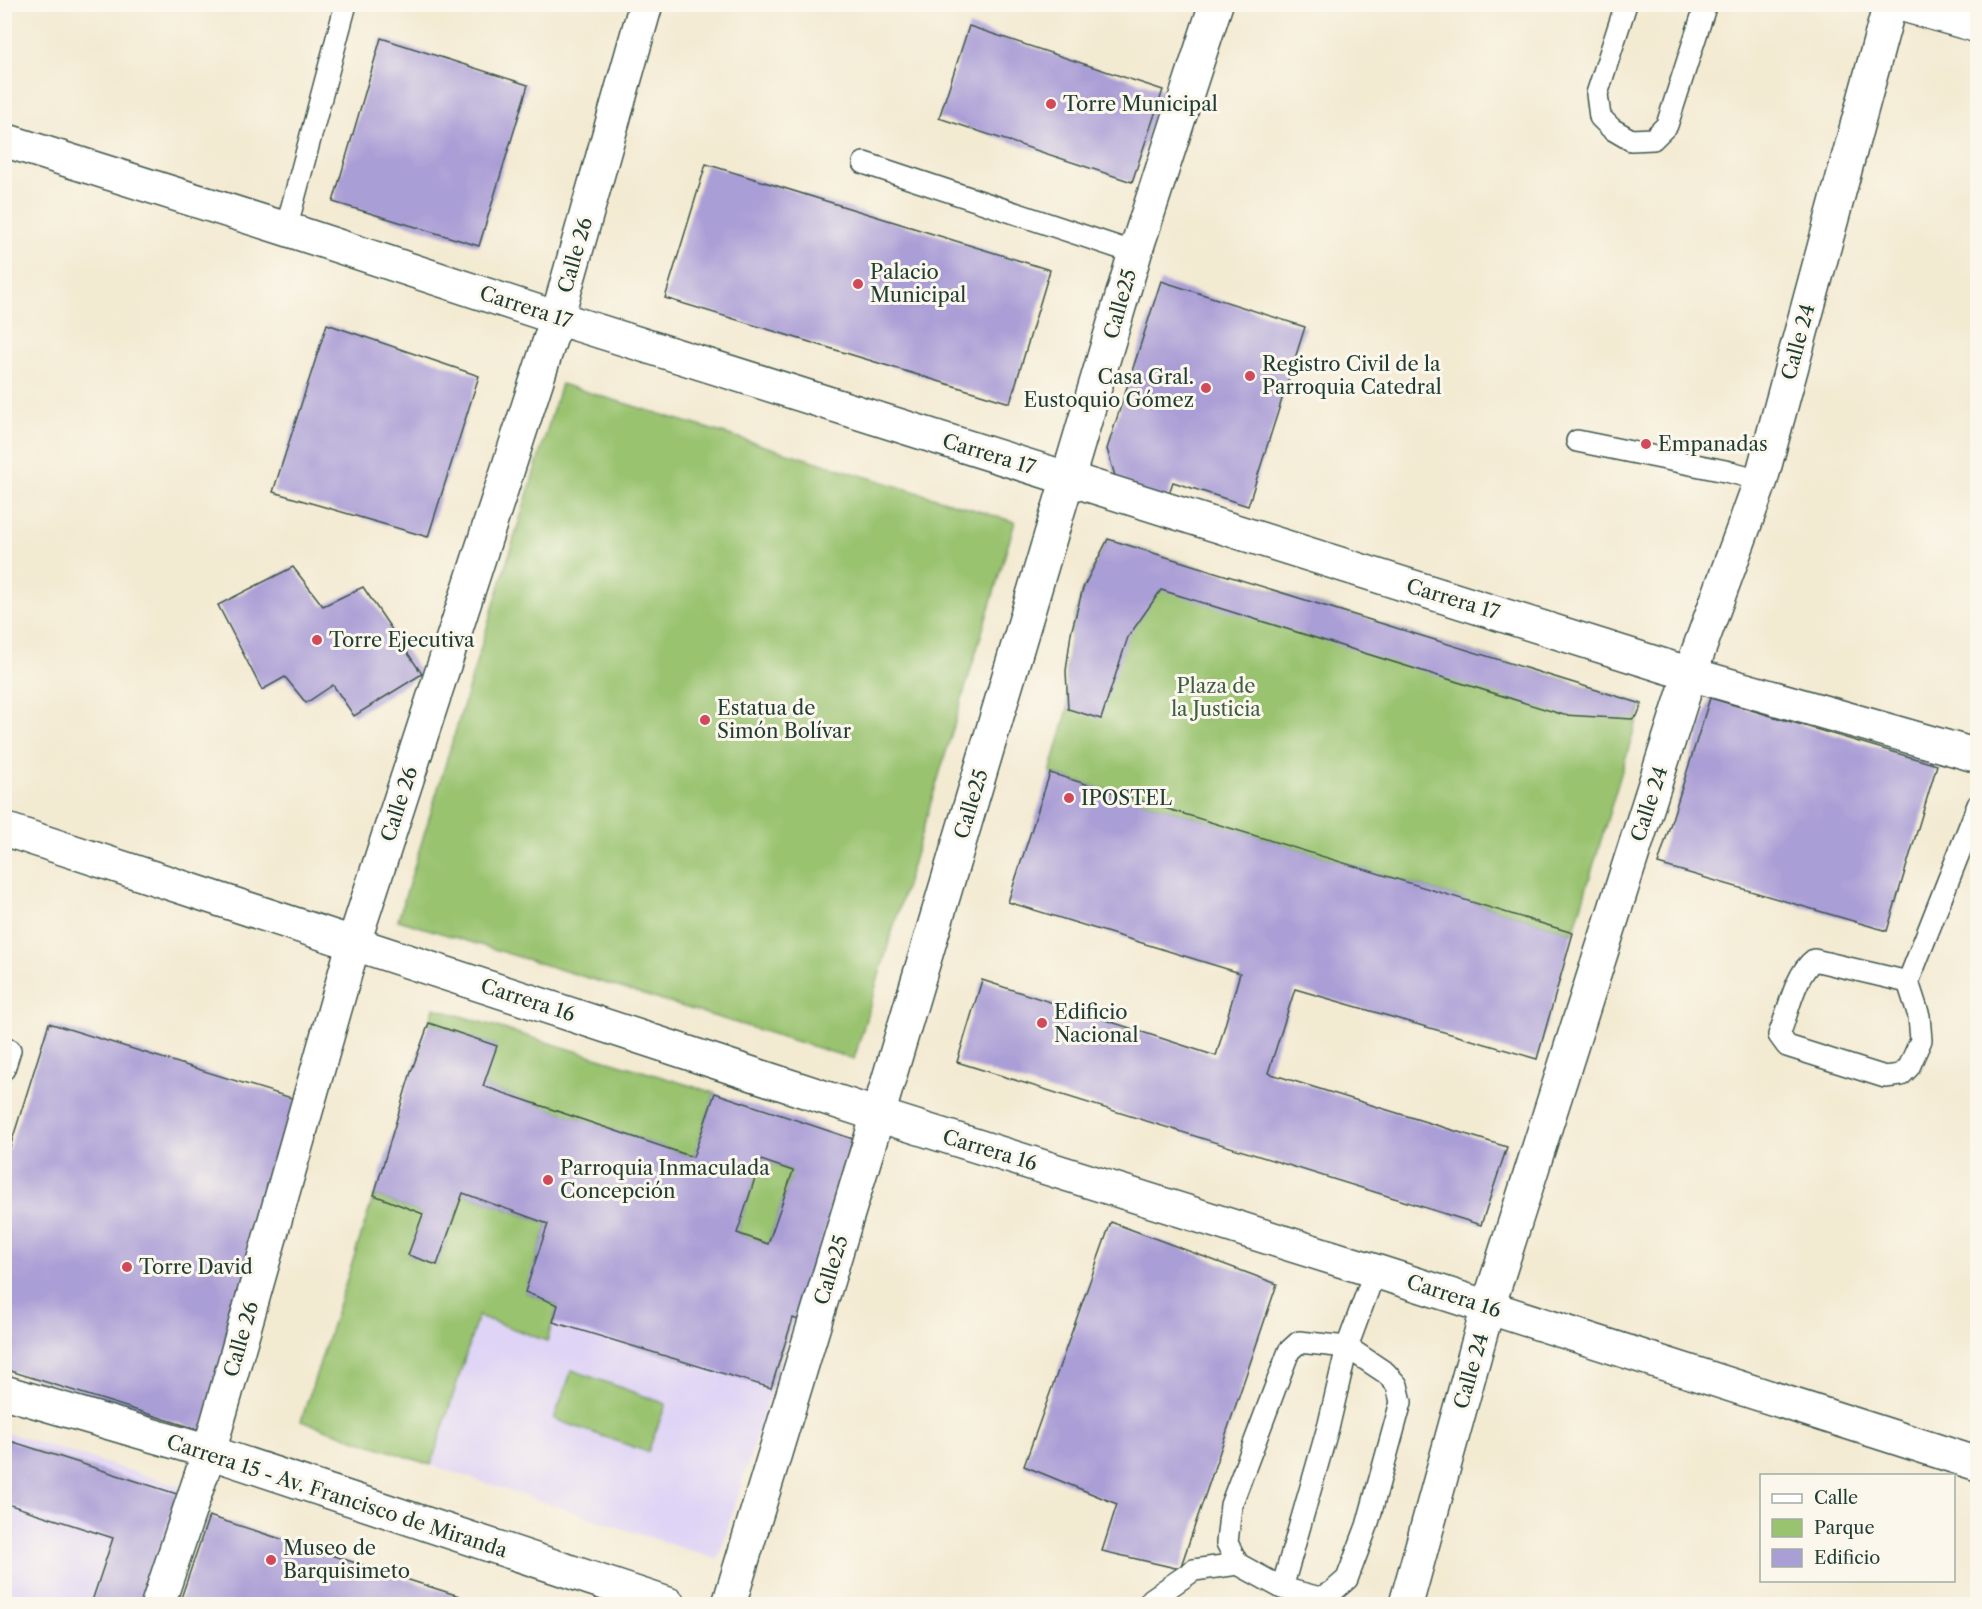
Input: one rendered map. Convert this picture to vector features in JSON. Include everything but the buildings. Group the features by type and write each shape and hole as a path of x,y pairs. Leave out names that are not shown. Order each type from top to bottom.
{"street":[{"name":"Calle 26","path":"158,1605 209,1452 354,942 557,318 646,4"},
{"name":"Calle25","path":"729,1605 1135,253 1216,4"},
{"name":"Calle 24","path":"1406,1605 1488,1307 1690,674 1761,480 1890,4"},
{"path":"1900,4 1977,26"},
{"name":"Carrera 17","path":"4,140 557,318 1690,674 1977,756"},
{"name":"Carrera 16","path":"4,829 878,1115 1977,1464"},
{"name":"Carrera 15 - Av. Francisco de Miranda","path":"4,1392 209,1452 668,1605"}],"lane":[{"path":"286,229 346,4"},
{"path":"1626,4 1597,94 1600,117 1612,129 1631,140 1653,139 1666,125 1706,4"},
{"path":"864,163 1135,253"},
{"path":"1577,441 1761,480"},
{"path":"1908,982 1814,960 1801,974 1779,1035 1787,1046 1886,1077 1901,1075 1909,1067 1921,1040 1919,1016 1908,982 1977,806"},
{"path":"1282,1588 1329,1424 1347,1347 1375,1271"},
{"path":"1299,1342 1347,1347 1386,1373 1397,1385 1401,1402 1367,1526 1347,1579 1332,1592 1320,1598 1282,1588 1238,1564 1227,1543 1231,1505 1289,1351 1299,1342"},
{"path":"1149,1605 1152,1599 1194,1570 1238,1564"}],"shaded area":[{"path":"716,1289 793,1318 718,1560 431,1465 478,1316 547,1341 558,1305"},
{"path":"4,1432 183,1487 146,1604 5,1604"}],"green space":[{"path":"561,384 1015,522 854,1059 398,920"},
{"name":"Plaza de la Justicia","path":"1108,539 1642,704 1573,933 1050,773 1068,709 1066,671 1071,633 1083,588"},
{"path":"434,1008 715,1093 693,1157 483,1086 496,1046 429,1023"},
{"path":"761,1160 793,1171 768,1244 737,1233"},
{"path":"463,1193 548,1224 525,1292 558,1305 547,1341 478,1316 431,1465 301,1421 374,1195 423,1214 409,1255 437,1265"},
{"path":"572,1370 666,1404 648,1452 554,1419"}],"place":[{"name":"Torre Municipal","path":"1051,104"},
{"name":"Palacio Municipal","path":"858,284"},
{"name":"Registro Civil de la Parroquia Catedral","path":"1250,376"},
{"name":"Casa Gral. Eustoquio Gómez","path":"1206,388"},
{"name":"Empanadas","path":"1646,444"},
{"name":"Torre Ejecutiva","path":"317,640"},
{"name":"Estatua de Simón Bolívar","path":"705,720"},
{"name":"IPOSTEL","path":"1069,798"},
{"name":"Edificio Nacional","path":"1042,1023"},
{"name":"Parroquia Inmaculada Concepción","path":"548,1180"},
{"name":"Torre David","path":"127,1267"},
{"name":"Museo de Barquisimeto","path":"271,1560"}]}
